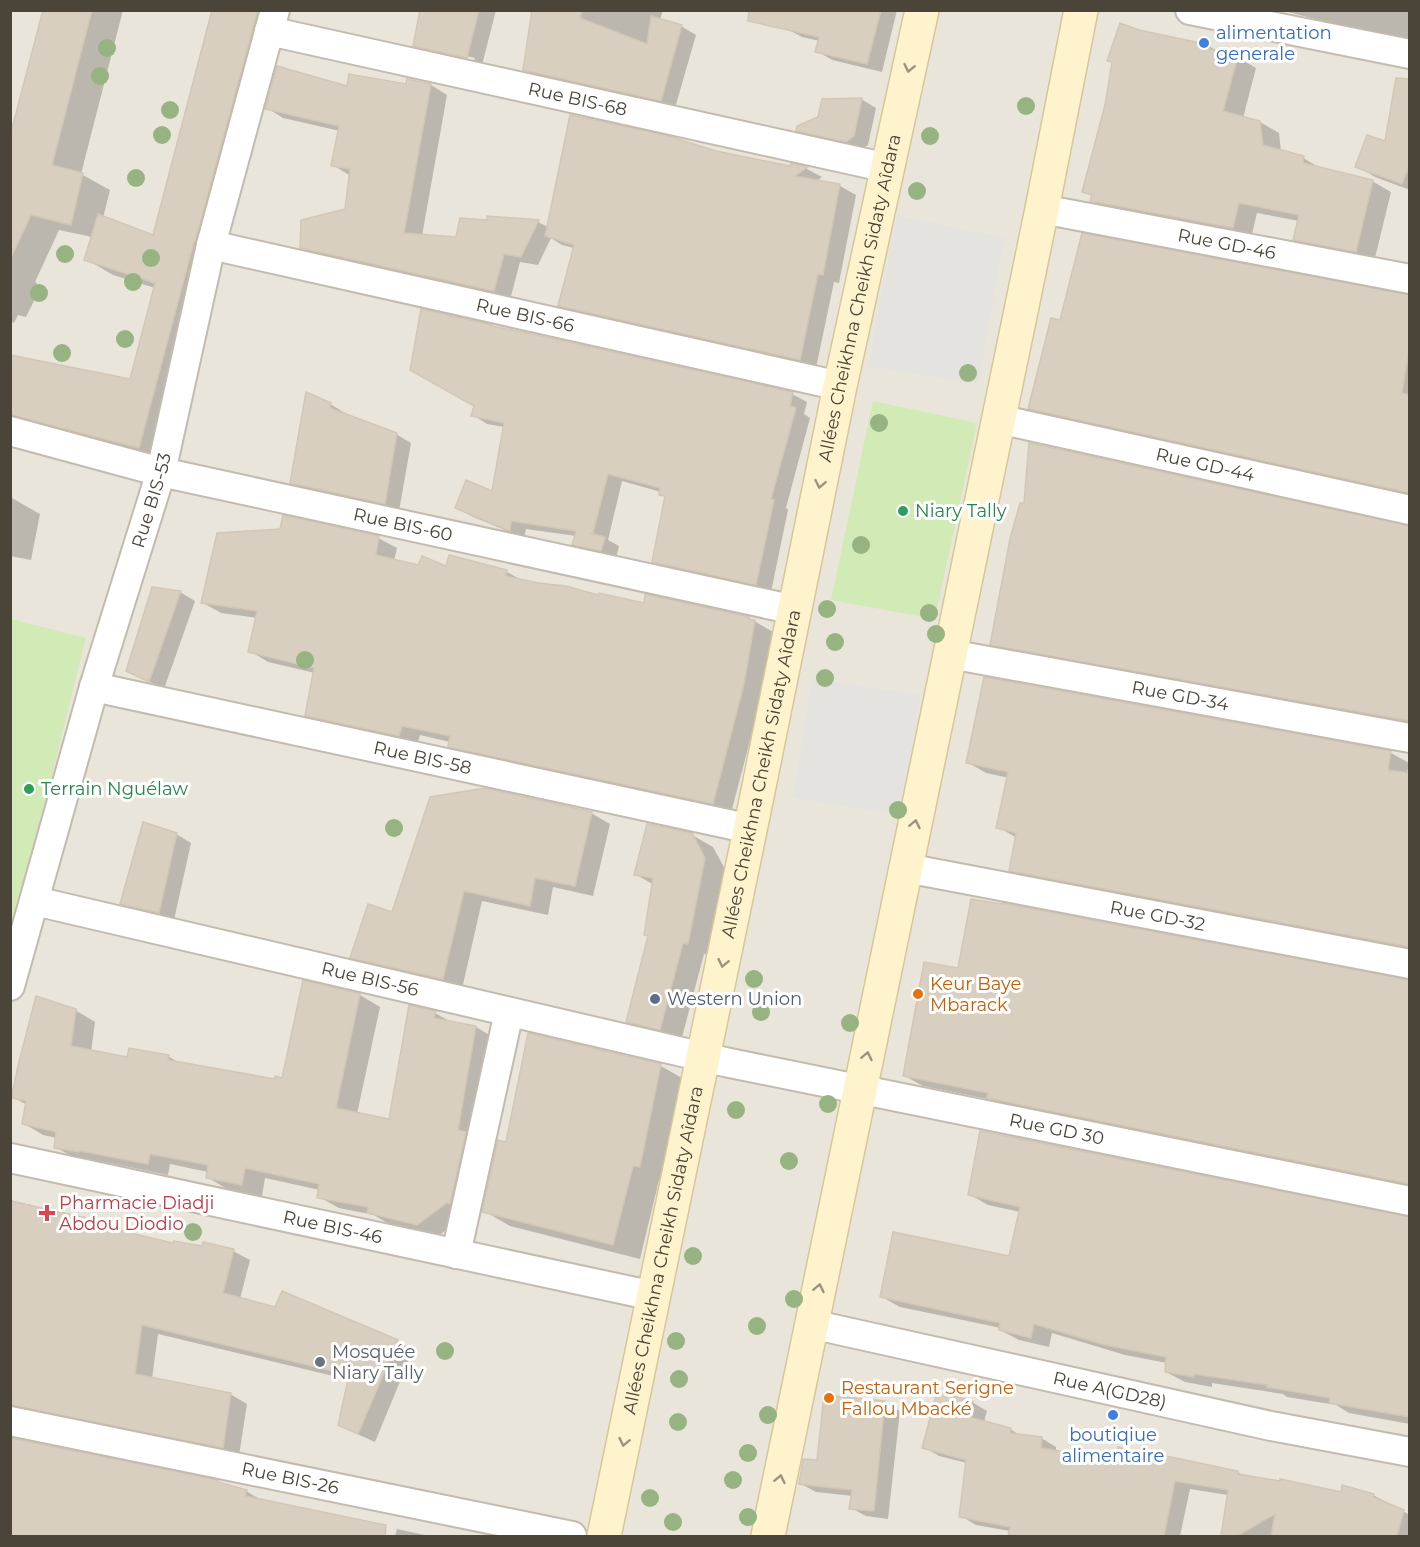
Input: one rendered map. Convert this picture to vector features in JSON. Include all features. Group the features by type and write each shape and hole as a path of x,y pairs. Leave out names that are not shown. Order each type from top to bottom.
{"main road":[{"name":"Allées Cheikhna Cheikh Sidaty Aîdara","path":"604,1536 654,1296 714,1059 751,829 840,386 922,10"},
{"path":"768,1536 811,1324 851,1087 906,868 1081,10"}],"street":[{"path":"1190,10 1410,54"},
{"name":"Rue BIS-68","path":"272,21 888,168"},
{"name":"Rue BIS-53","path":"10,986 93,687 161,472 212,245 272,21"},
{"name":"Rue GD-46","path":"1042,209 1410,279"},
{"name":"Rue BIS-66","path":"212,245 840,386"},
{"name":"Rue GD-44","path":"999,419 1410,510"},
{"name":"Rue BIS-60","path":"10,431 161,472 795,610"},
{"name":"Rue GD-34","path":"950,654 1410,738"},
{"name":"Rue BIS-58","path":"93,687 751,829"},
{"name":"Rue GD-32","path":"906,868 1410,964"},
{"name":"Rue BIS-56","path":"35,901 714,1059"},
{"path":"456,1254 509,1012"},
{"name":"Rue GD 30","path":"714,1059 1410,1201"},
{"name":"Rue BIS-46","path":"10,1158 654,1296"},
{"name":"Rue A(GD28)","path":"811,1324 1271,1426 1410,1452"},
{"name":"Rue BIS-26","path":"10,1421 572,1536"}],"shaded area":[{"path":"11,11 1409,11 1409,1536 11,1536"},
{"path":"897,215 1004,238 978,385 868,366"},
{"path":"812,678 920,695 902,815 793,798"}],"green space":[{"name":"Niary Tally","path":"873,401 977,423 935,619 831,600"},
{"name":"Terrain Nguélaw","path":"11,619 86,638 11,939"}],"building":[{"path":"43,10 92,10 52,165 83,173 71,225 31,215 10,260 10,136"},
{"path":"212,10 258,10 139,448 10,415 10,355 130,379 155,283 84,260 98,214 153,235"},
{"path":"420,10 479,10 467,58 413,46"},
{"path":"532,10 582,10 580,18 647,44 651,16 682,25 661,101 523,70"},
{"path":"749,10 881,10 867,64 815,52 819,37 748,21"},
{"path":"1120,23 1139,30 1210,45 1209,49 1238,56 1223,111 1260,121 1263,145 1304,156 1303,163 1373,180 1356,252 1293,240 1299,215 1239,203 1233,228 1090,201 1092,195 1082,192 1105,105 1112,62 1107,61"},
{"path":"277,66 347,86 349,74 406,84 407,79 431,84 404,233 456,237 460,218 487,220 487,216 539,220 521,257 504,254 494,291 300,248 301,220 345,209 350,169 331,166 339,126 265,109"},
{"path":"1396,78 1410,79 1410,164 1402,184 1355,167 1367,135 1385,141"},
{"path":"862,98 854,136 846,142 796,131 797,126 818,117 822,99"},
{"path":"570,115 665,135 716,151 790,166 791,163 808,167 795,176 840,184 823,275 818,274 800,360 558,306 574,245 545,236"},
{"path":"1082,233 1410,295 1410,343 1402,393 1410,395 1410,493 1028,409 1051,318 1060,320"},
{"path":"421,309 793,392 790,406 796,408 771,499 774,500 756,585 652,562 665,496 659,495 660,488 608,474 593,533 590,533 605,537 601,551 572,545 576,531 511,521 510,531 455,508 466,480 492,491 504,423 471,416 474,406 410,370"},
{"path":"306,392 331,403 330,408 397,433 385,504 290,483"},
{"path":"1029,443 1410,526 1410,721 990,645 1010,539 1020,503 1024,503"},
{"path":"283,515 379,536 376,555 418,565 422,556 446,566 449,555 507,570 506,576 538,583 566,586 598,595 599,593 644,603 645,594 755,620 744,684 713,804 448,747 450,736 402,726 399,736 305,716 314,668 248,652 257,611 201,603 217,533 280,529"},
{"path":"152,587 181,591 149,682 126,671"},
{"path":"984,677 1391,751 1388,770 1410,773 1410,947 1009,871 1016,833 996,828 1008,772 966,763"},
{"path":"485,788 592,812 575,886 535,878 530,906 464,891 443,979 350,958 368,904 392,912 430,797"},
{"path":"143,822 177,833 159,913 120,904"},
{"path":"647,824 692,833 705,858 688,944 683,943 660,1030 626,1022 648,936 644,935 653,878 634,875"},
{"path":"971,899 1410,980 1410,1184 987,1098 988,1093 903,1076 924,962 958,968"},
{"path":"303,980 360,994 336,1108 389,1119 409,1005 436,1011 434,1018 476,1026 458,1130 466,1132 450,1204 447,1203 417,1225 367,1213 368,1207 317,1198 319,1184 245,1168 242,1185 206,1178 208,1165 150,1154 148,1164 54,1148 56,1132 22,1124 26,1101 11,1098 36,996 76,1009 71,1046 127,1057 129,1048 169,1055 168,1060 275,1079 275,1076 282,1078"},
{"path":"528,1033 661,1064 640,1167 633,1166 613,1245 482,1212 498,1140 506,1142"},
{"path":"980,1131 1410,1217 1410,1417 1329,1403 1330,1398 1267,1387 1268,1385 1165,1372 1166,1357 1105,1345 1034,1324 1031,1338 999,1330 1000,1323 880,1297 893,1232 1009,1256 1020,1207 968,1195"},
{"path":"10,1201 101,1221 100,1226 173,1243 174,1241 202,1246 203,1242 234,1249 223,1293 275,1307 282,1291 398,1340 358,1434 338,1425 349,1375 142,1325 135,1374 231,1393 223,1448 10,1405"},
{"path":"937,1392 973,1401 969,1417 1011,1428 1010,1433 1042,1437 1041,1448 1116,1460 1118,1447 1156,1457 1157,1454 1238,1471 1238,1474 1280,1481 1280,1479 1341,1492 1342,1485 1374,1494 1373,1497 1404,1510 1397,1536 1271,1536 1275,1514 1237,1536 1221,1536 1228,1490 1175,1481 1164,1536 1008,1536 1010,1527 959,1517 966,1460 922,1448"},
{"path":"824,1395 885,1401 874,1511 849,1509 852,1490 799,1484 803,1459 817,1460"},
{"path":"10,1438 218,1480 218,1482 247,1490 245,1496 386,1525 385,1536 10,1536"}],"place":[{"name":"alimentation generale","path":"1204,43"},
{"name":"Niary Tally","path":"903,511"},
{"name":"Terrain Nguélaw","path":"29,789"},
{"name":"Keur Baye Mbarack","path":"918,994"},
{"name":"Western Union","path":"655,999"},
{"name":"Pharmacie Diadji Abdou Diodio","path":"47,1213"},
{"name":"Mosquée Niary Tally","path":"320,1362"},
{"name":"Restaurant Serigne Fallou Mbacké","path":"829,1398"},
{"name":"boutiqiue alimentaire","path":"1113,1415"}]}
